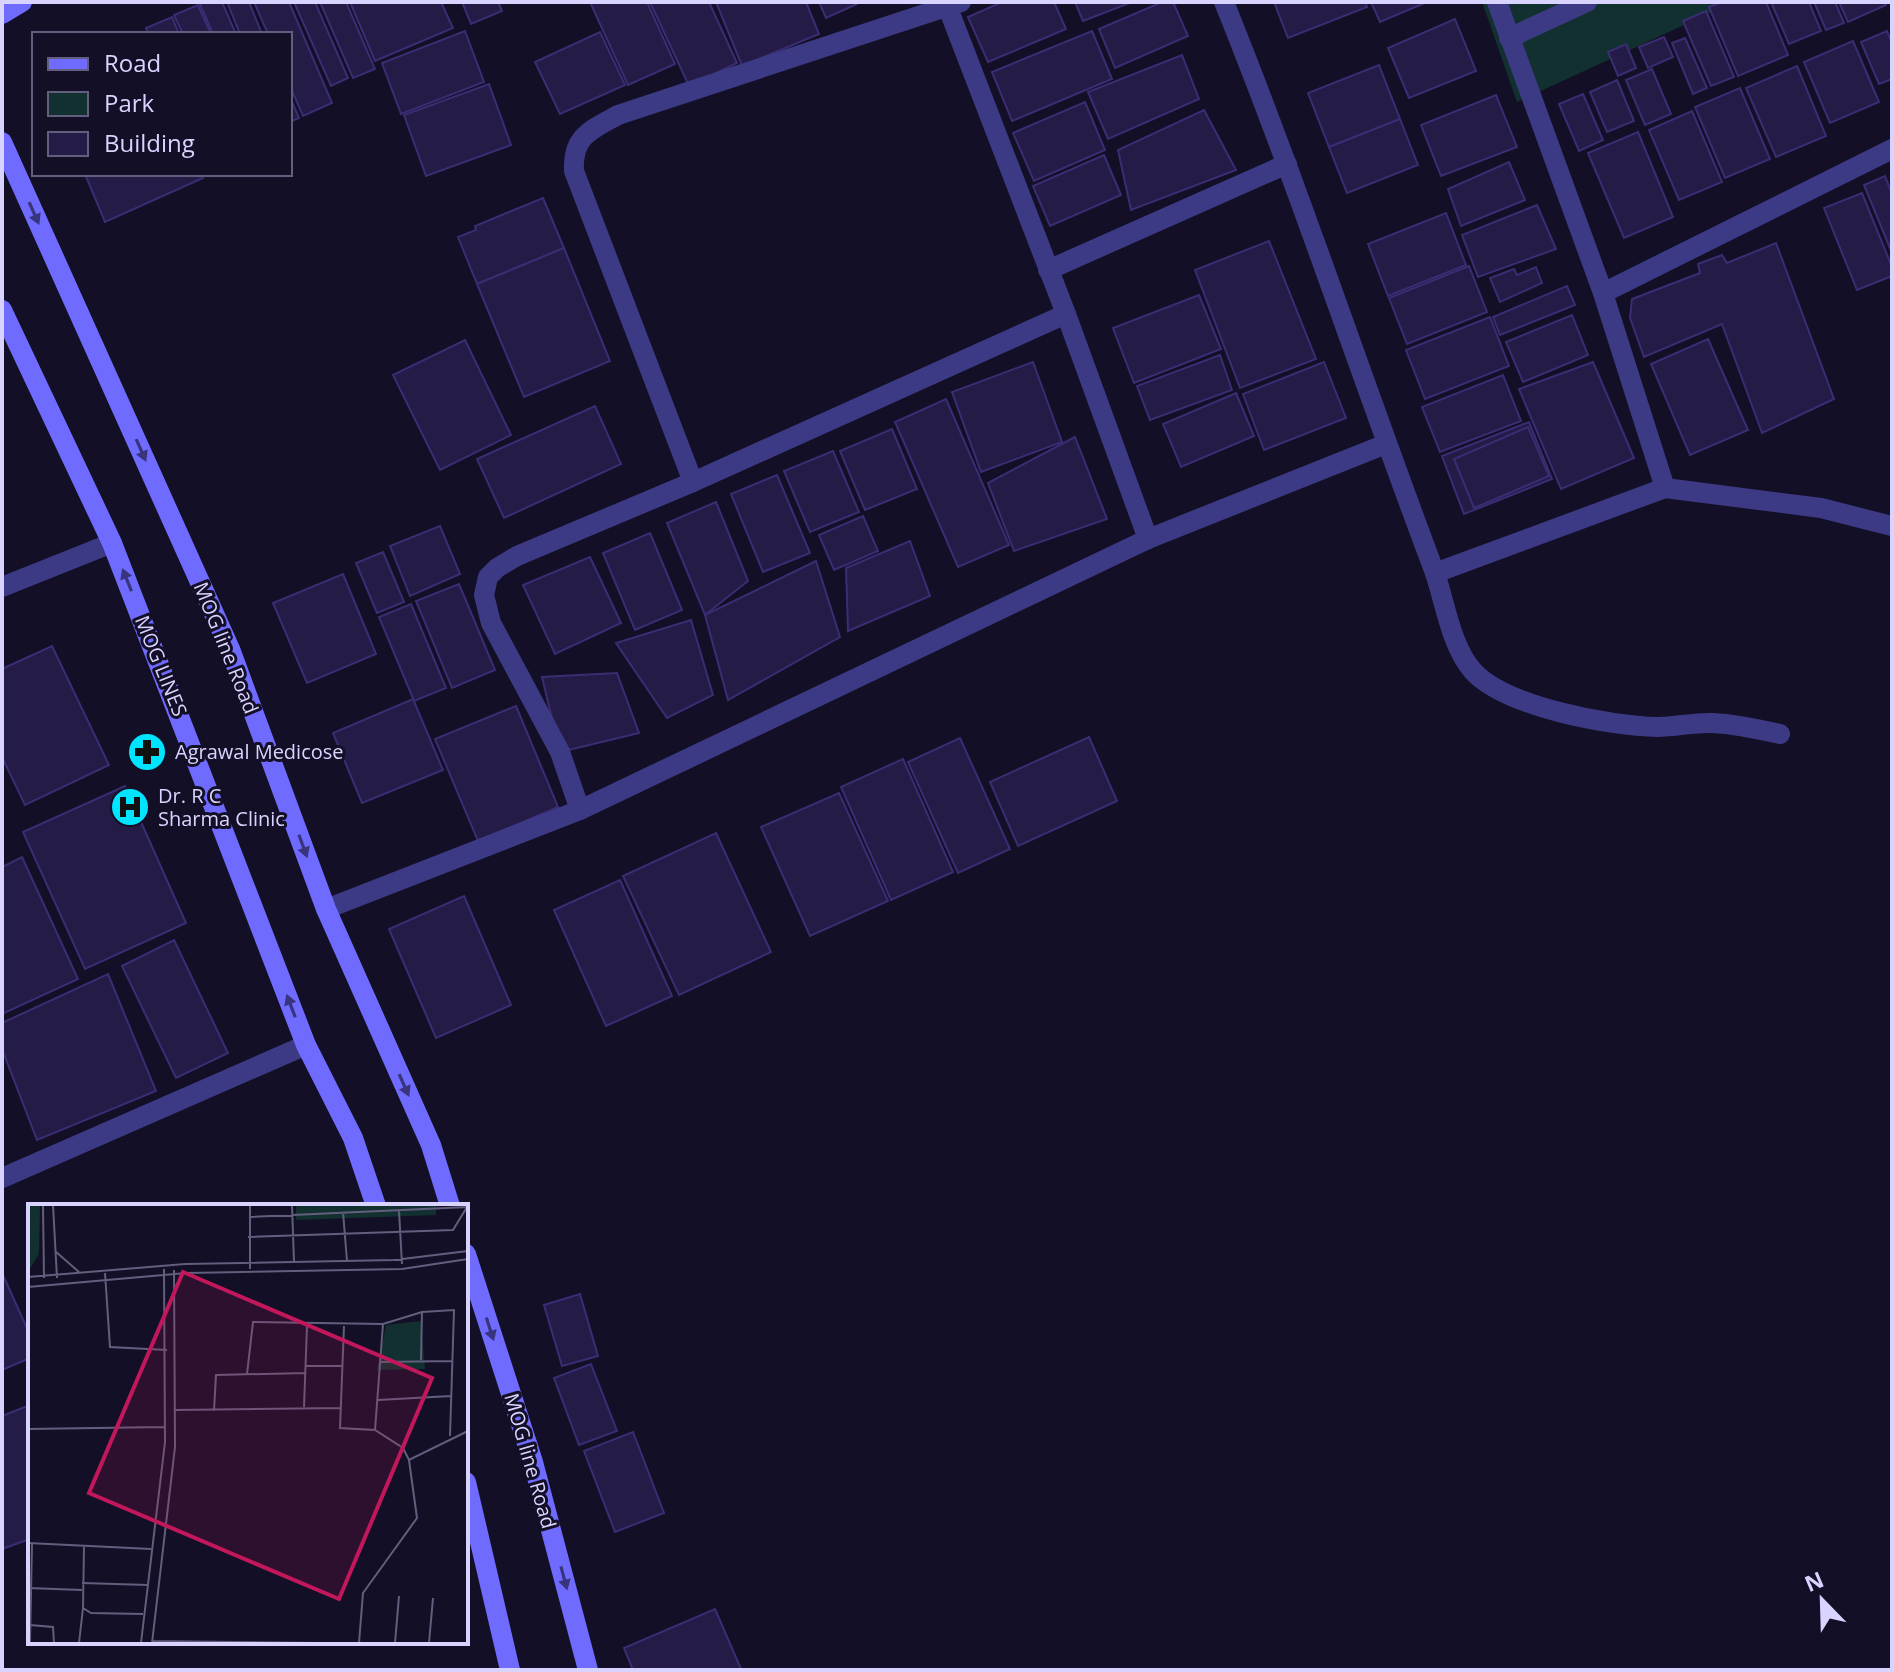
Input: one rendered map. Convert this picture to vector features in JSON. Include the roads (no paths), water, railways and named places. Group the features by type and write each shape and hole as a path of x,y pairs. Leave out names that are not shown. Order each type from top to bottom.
{"main road":[{"path":"2,14 22,2"},
{"name":"MOG line Road","path":"2,142 230,649 326,909 431,1145 449,1204"},
{"name":"MOG LINES","path":"2,310 112,543 306,1045 353,1138 375,1204"},
{"name":"MOG line Road","path":"468,1260 533,1462 588,1670"},
{"path":"468,1491 510,1670"}],"street":[{"path":"1224,2 1287,164 1435,573 1460,651 1473,671 1492,686 1540,707 1608,722 1658,727 1713,723 1780,734"},
{"path":"1497,2 1603,293 1665,488"},
{"path":"1509,38 1587,2"},
{"path":"693,482 574,171 573,155 579,140 618,115 955,5 1048,270 1148,539"},
{"path":"1603,293 1892,149"},
{"path":"1048,270 1287,164"},
{"path":"580,810 560,752 491,623 484,595 488,577 517,556 693,482 1066,314"},
{"path":"326,909 580,810 1148,539 1386,444"},
{"path":"1435,573 1665,488 1821,508 1892,526"},
{"path":"2,587 112,543"},
{"path":"2,1178 306,1045"}],"place":[{"name":"Agrawal Medicose","path":"147,752"},
{"name":"Dr. R C Sharma Clinic","path":"130,807"}]}
